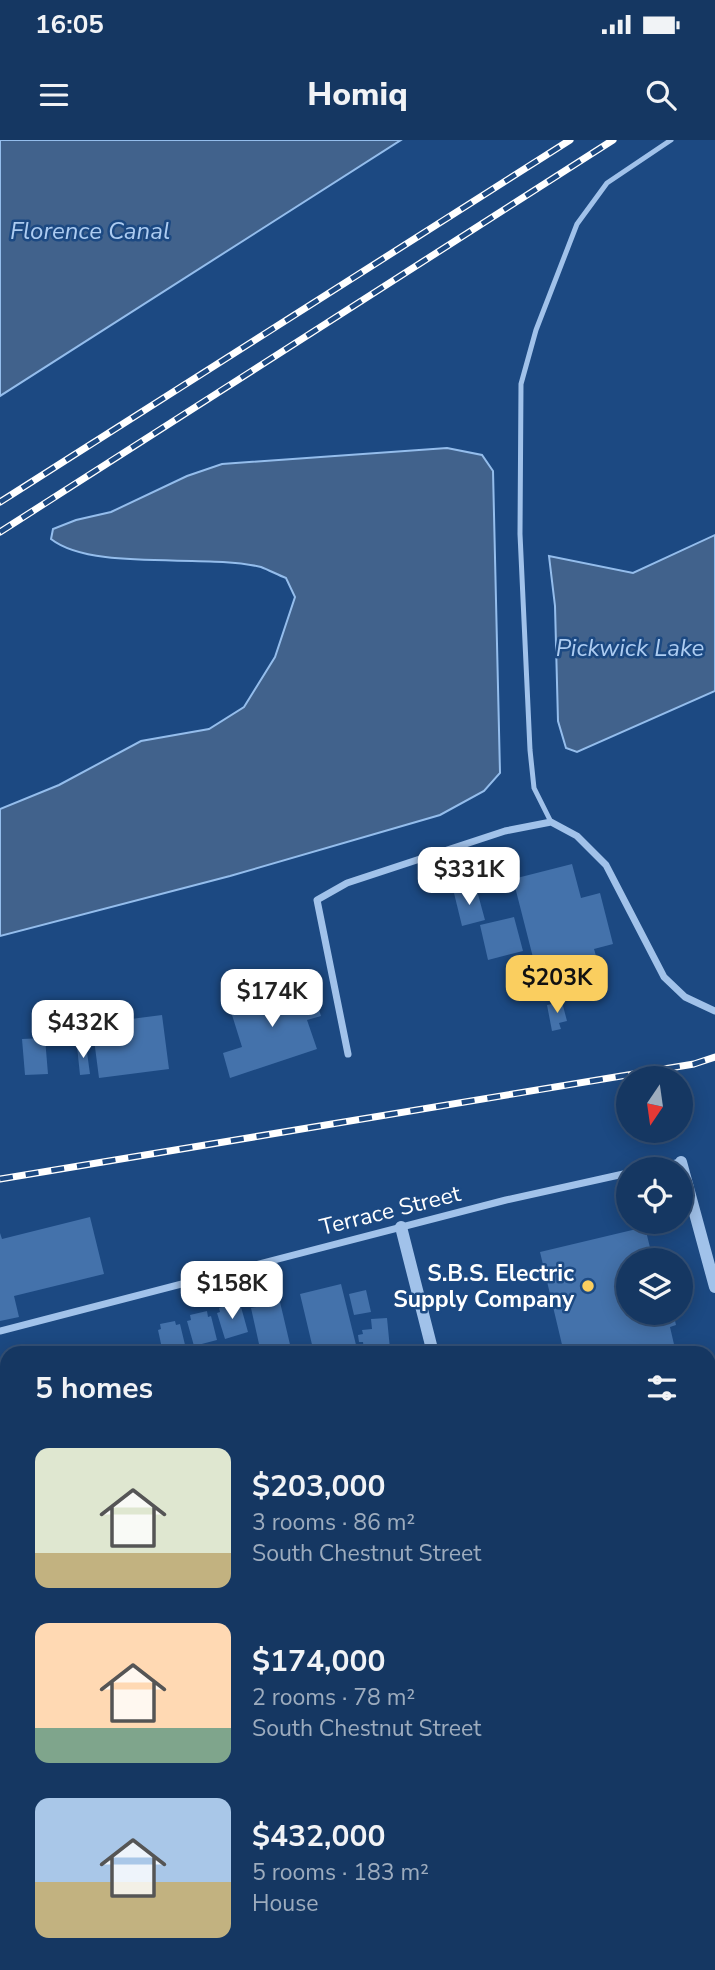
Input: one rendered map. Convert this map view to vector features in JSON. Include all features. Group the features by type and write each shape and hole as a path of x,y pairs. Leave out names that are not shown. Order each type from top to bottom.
{"street":[{"path":"348,1054 317,900 346,883 505,831 551,822 577,836 606,864 664,977 685,997 715,1011"},
{"name":"Terrace Street","path":"0,1331 401,1227 616,1176"},
{"path":"693,1206 715,1287"},
{"path":"401,1227 431,1346"}],"lane":[{"path":"551,822 534,788 530,750 520,534 521,384 536,330 578,224 607,183 671,140"}],"water":[{"name":"Florence Canal","path":"0,140 401,140 0,396"},
{"path":"447,448 482,455 493,471 500,773 484,791 440,815 230,876 0,936 0,809 59,785 141,741 209,729 244,707 275,657 295,597 286,578 261,567 238,563 121,559 94,555 70,549 51,539 53,529 76,520 111,512 187,476 222,464"},
{"name":"Pickwick Lake","path":"715,535 715,691 577,752 566,748 558,721 555,606 549,556 633,573"}],"building":[{"path":"572,864 581,898 600,893 613,944 594,949 599,966 539,981 513,879"},
{"path":"476,887 485,920 462,926 454,893"},
{"path":"514,917 523,951 488,960 480,925"},
{"path":"310,981 321,1016 307,1020 317,1049 230,1078 223,1053 242,1047 228,1002 257,994 259,1002 300,989 298,985"},
{"path":"562,1002 567,1021 559,1023 561,1029 552,1031 547,1005"},
{"path":"162,1015 169,1069 99,1078 92,1024"},
{"path":"45,1038 48,1074 25,1075 22,1039"},
{"path":"86,1045 90,1074 80,1075 77,1046"},
{"path":"90,1217 104,1274 14,1296 19,1317 0,1321 0,1233 2,1239"},
{"name":"S.B.S. Electric Supply Company","path":"616,1234 647,1234 650,1248 616,1248 616,1325 676,1325 670,1327 674,1346 562,1346 540,1252"},
{"path":"341,1284 356,1346 312,1346 300,1294"},
{"path":"366,1290 371,1312 354,1315 349,1294"},
{"path":"280,1302 290,1346 259,1346 251,1308"},
{"path":"236,1303 241,1307 248,1332 225,1339 217,1313 220,1312 219,1308"},
{"path":"207,1311 208,1317 211,1316 217,1340 194,1346 187,1321 191,1320 190,1315"},
{"path":"387,1318 390,1346 363,1346 363,1342 359,1342 358,1335 363,1334 362,1330 372,1329 371,1319"},
{"path":"175,1321 176,1325 180,1324 185,1346 161,1346 158,1330 161,1329 160,1324"}],"railway":[{"path":"0,502 570,140"},
{"path":"0,532 613,140"},
{"path":"0,1179 694,1064 715,1057"}],"place":[{"name":"S.B.S. Electric Supply Company","path":"588,1286"}]}
